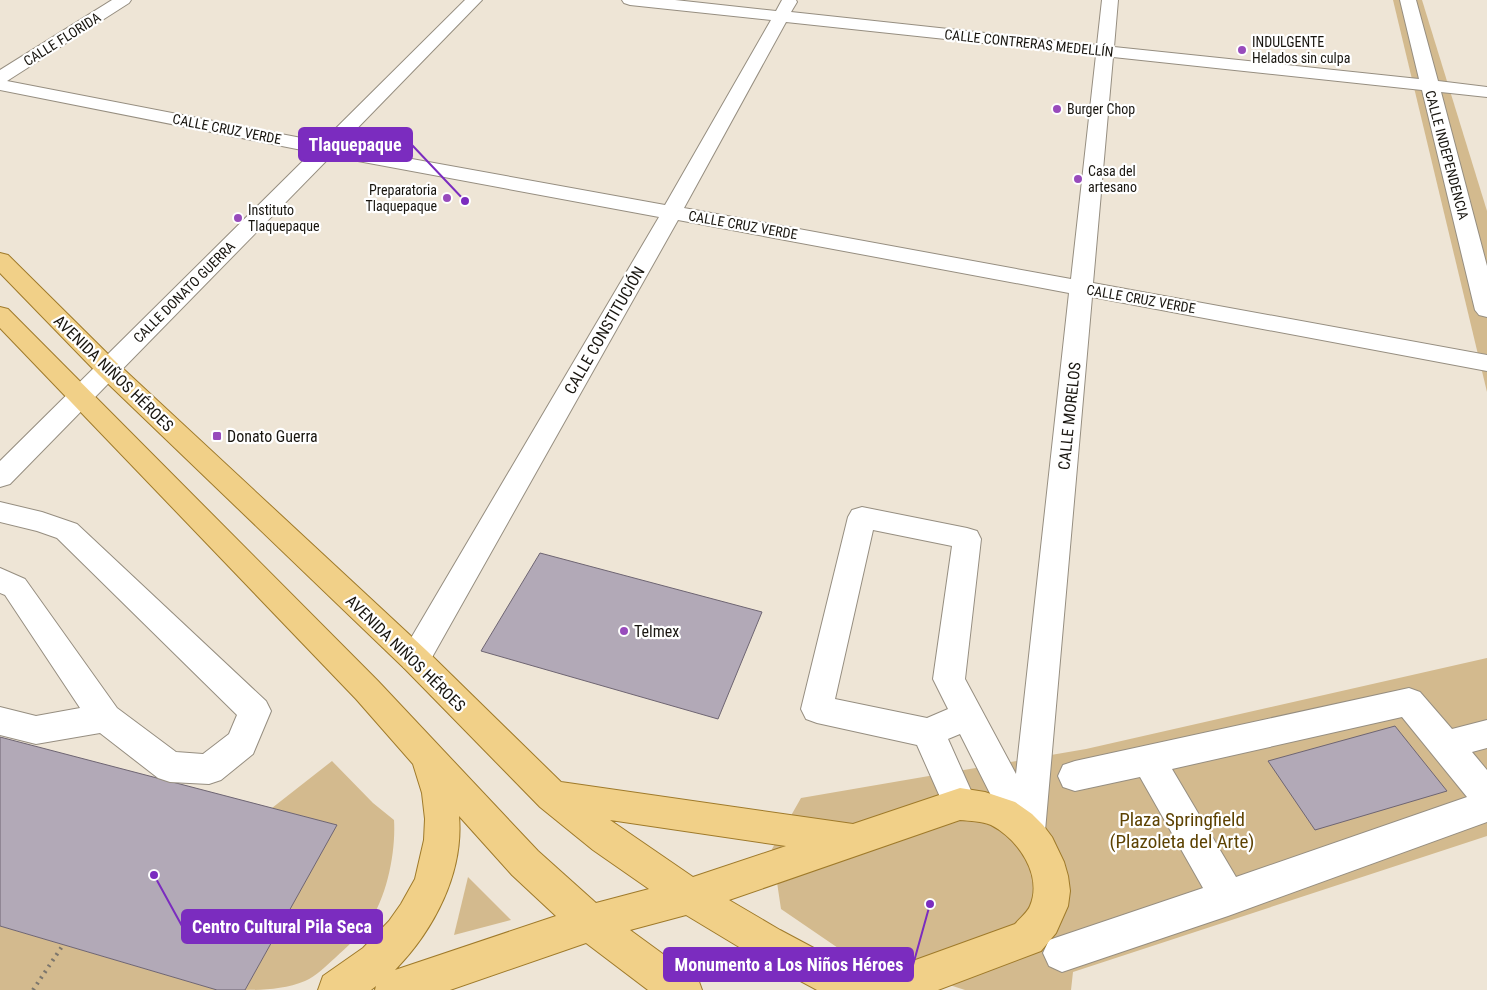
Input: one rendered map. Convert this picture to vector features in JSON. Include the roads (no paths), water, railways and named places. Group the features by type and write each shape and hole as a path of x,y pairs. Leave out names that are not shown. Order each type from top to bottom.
{"main road":[{"name":"AVENIDA NIÑOS HÉROES","path":"0,260 108,369 415,659 552,796 606,838 689,896 767,943 856,990"},
{"path":"0,314 367,690 524,863 590,923 653,971 683,990"},
{"path":"337,990 361,974 388,951 411,923 432,887 440,853 443,826 440,795 425,754"},
{"path":"552,796 853,839"},
{"path":"394,990 590,923 689,896 960,804 984,806 1007,816 1027,831 1042,851 1050,874 1051,898 1043,920 1028,938 885,990"}],"street":[{"name":"CALLE FLORIDA","path":"0,78 123,0"},
{"name":"CALLE DONATO GUERRA","path":"0,477 474,0"},
{"name":"CALLE CONTRERAS MEDELLÍN","path":"630,0 1487,92"},
{"name":"CALLE CONSTITUCIÓN","path":"415,659 672,212 790,0"},
{"name":"CALLE MORELOS","path":"1027,831 1110,0"},
{"name":"CALLE INDEPENDENCIA","path":"1408,0 1487,310"},
{"name":"CALLE CRUZ VERDE","path":"0,85 326,149 1487,362"},
{"path":"0,512 42,522 67,531 255,711 241,744 209,769 170,767 105,718 15,587 0,580"},
{"path":"967,715 929,733 817,709 862,517 967,539 948,679 967,715 1027,831"},
{"path":"1075,776 1409,702 1487,796"},
{"path":"0,721 36,730 105,718"},
{"path":"929,733 960,804"},
{"path":"1445,745 1487,734"},
{"path":"1148,760 1228,898"},
{"path":"1062,953 1228,898 1487,806"}],"place":[{"name":"INDULGENTE Helados sin culpa","path":"1242,50"},
{"name":"Burger Chop","path":"1057,109"},
{"name":"Casa del artesano","path":"1078,179"},
{"name":"Preparatoria Tlaquepaque","path":"447,198"},
{"name":"Tlaquepaque","path":"465,201"},
{"name":"Instituto Tlaquepaque","path":"238,218"},
{"name":"Donato Guerra","path":"217,436"},
{"name":"Telmex","path":"624,631"},
{"name":"Centro Cultural Pila Seca","path":"154,875"},
{"name":"Monumento a Los Niños Héroes","path":"930,904"}],"park label":[{"name":"Plaza Springfield (Plazoleta del Arte)","path":"1182,830"}]}
